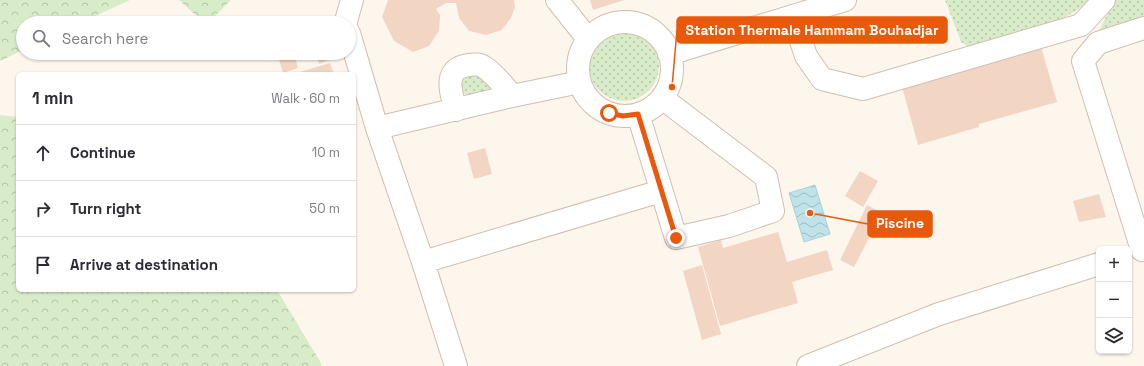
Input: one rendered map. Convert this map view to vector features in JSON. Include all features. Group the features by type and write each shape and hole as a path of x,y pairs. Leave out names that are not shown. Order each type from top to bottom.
{"street":[{"path":"347,16 352,0"},
{"path":"557,0 588,39"},
{"path":"670,54 845,0"},
{"path":"793,16 806,56 822,79 863,89 1081,25 1104,0"},
{"path":"626,22 640,24 653,31 663,41 670,54 672,69 669,84 662,98 651,108 638,114 623,116 609,113 596,106 586,96 580,82 578,67 579,60 581,52 588,39 599,30 612,24 626,22"},
{"path":"1138,251 1083,61 1098,43 1144,28"},
{"path":"356,57 377,128 423,262 456,366"},
{"path":"456,110 451,90 451,79 455,70 461,66 482,66 500,82 512,96"},
{"path":"377,128 512,96 580,82"},
{"path":"638,114 676,238 729,226 773,211 766,176 662,98"},
{"path":"423,262 661,192"},
{"path":"808,366 939,314 1096,265"}],"green space":[{"path":"0,0 130,0 95,16 16,16 16,53 0,61"},
{"path":"179,0 231,0 215,16 196,16"},
{"path":"945,0 1090,0 1062,19 969,47 961,42"},
{"path":"1114,0 1144,0 1144,20 1099,31"},
{"path":"624,31 643,37 653,47 659,66 653,85 643,95 624,101 605,95 595,85 589,66 595,47 605,37"},
{"path":"465,75 481,78 492,89 490,91 468,95 461,92 461,80"},
{"path":"0,115 16,117 16,292 278,292 321,363 321,366 0,366"}],"water":[{"path":"815,185 830,234 804,242 789,193"}],"building":[{"path":"388,0 514,0 515,7 511,18 502,30 486,35 469,31 459,18 456,3 446,3 436,9 440,15 439,31 429,46 413,52 394,41 382,17"},
{"path":"590,0 624,0 593,10"},
{"path":"1040,43 1057,102 979,124 979,127 918,145 901,83"},
{"path":"279,60 296,60 298,68 283,72"},
{"path":"318,60 327,60 327,61 319,64"},
{"path":"330,63 333,72 300,72"},
{"path":"485,148 492,174 474,179 467,153"},
{"path":"860,171 878,181 863,207 845,196"},
{"path":"1099,194 1106,217 1079,222 1073,201"},
{"path":"867,205 882,213 854,267 840,260"},
{"path":"778,232 787,262 827,250 833,270 792,282 798,303 720,326 698,247 721,240 723,248"},
{"path":"702,265 721,334 702,340 683,271"}],"place":[{"name":"Station Thermale Hammam Bouhadjar","path":"672,87"},
{"name":"Piscine","path":"810,213"}],"route":[{"path":"609,113 623,116 638,114 676,238"}]}
